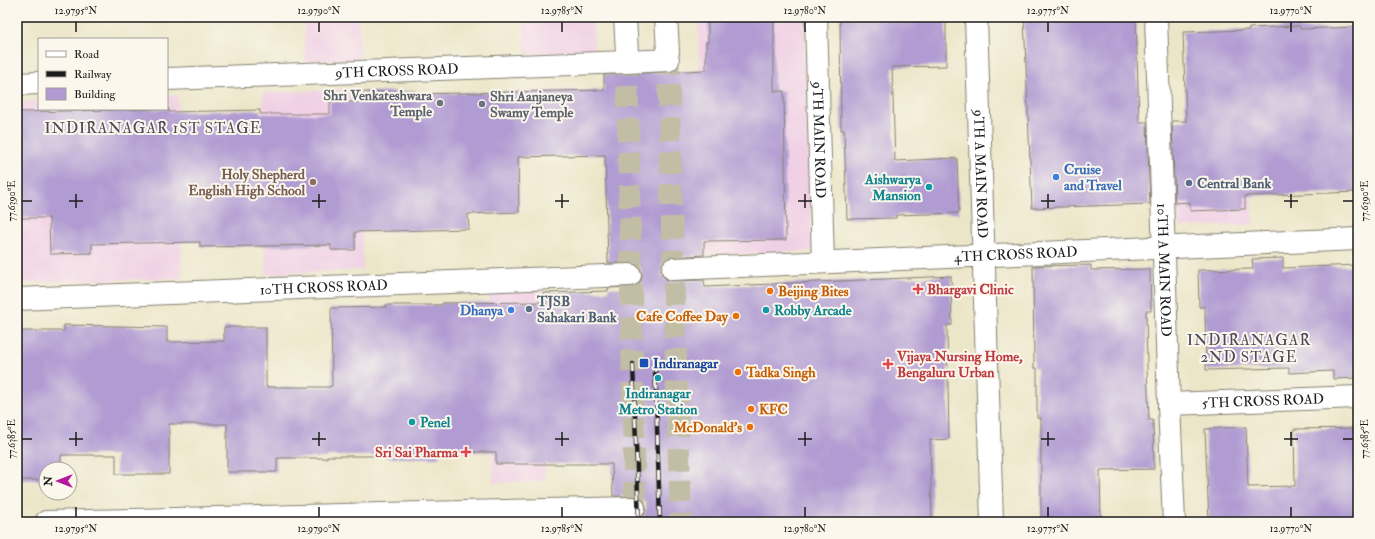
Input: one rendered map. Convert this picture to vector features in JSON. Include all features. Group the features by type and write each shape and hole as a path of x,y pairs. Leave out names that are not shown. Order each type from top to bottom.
{"street":[{"path":"625,17 627,57"},
{"name":"9TH CROSS ROAD","path":"168,78 668,56 666,17"},
{"name":"9TH MAIN ROAD","path":"816,17 824,262"},
{"name":"9TH A MAIN ROAD","path":"976,17 992,522"},
{"name":"10TH A MAIN ROAD","path":"1156,17 1174,522"},
{"path":"17,84 38,83"},
{"name":"4TH CROSS ROAD","path":"673,269 1358,239"},
{"name":"10TH CROSS ROAD","path":"17,299 630,275"},
{"name":"5TH CROSS ROAD","path":"1169,404 1358,397"},
{"path":"46,522 634,508"}],"shaded area":[{"path":"304,17 358,17 360,59 305,62"},
{"path":"524,17 593,17 594,52 525,54"},
{"path":"698,17 804,17 812,251 704,256"},
{"name":"Holy Shepherd English High School","path":"359,89 363,270 266,274 263,93"},
{"path":"168,96 178,96 182,278 17,283 17,102 38,101 38,110 168,110"},
{"path":"1251,126 1253,225 1179,227 1177,127"},
{"path":"541,288 545,481 493,483 489,289"}],"building":[{"path":"708,17 774,17 774,91 784,91 786,240 704,241 704,255 667,258 662,264 662,275 667,280 673,281 704,280 705,287 951,276 952,325 947,325 949,439 930,440 932,522 613,522 640,519 645,514 646,507 644,501 640,497 613,496 612,464 496,464 496,452 439,452 439,458 327,456 327,458 277,458 277,472 227,472 227,424 169,424 169,474 116,474 116,455 61,455 61,461 38,461 38,480 17,480 17,331 64,331 64,325 167,327 167,342 224,341 224,327 266,327 266,387 330,387 332,386 331,308 386,307 386,305 442,305 442,303 543,302 543,293 608,291 608,288 630,287 637,285 641,281 642,275 641,269 635,264 608,263 605,155 518,157 519,212 468,214 469,229 355,232 355,250 331,250 331,245 200,247 200,242 92,244 92,253 50,254 49,218 17,218 17,112 169,109 169,112 260,110 260,114 330,114 330,102 364,102 364,92 415,91 415,94 604,90 604,75 706,70 706,42 708,42"},
{"path":"840,17 946,17 946,66 892,67 895,161 957,158 959,213 896,215 896,218 847,219 844,130 841,130"},
{"path":"1024,17 1136,17 1139,122 1147,122 1150,204 1032,208"},
{"path":"1300,26 1300,29 1358,27 1358,192 1245,196 1245,209 1190,211 1190,202 1175,203 1172,121 1186,121 1183,32 1249,30 1249,28"},
{"path":"1283,258 1283,268 1358,265 1358,378 1333,379 1333,371 1289,373 1289,368 1206,370 1205,307 1199,307 1198,270 1253,269 1252,259"},
{"path":"1091,265 1091,270 1150,269 1151,311 1146,311 1147,367 1149,420 1153,420 1154,469 1100,470 1101,522 1041,522 1041,418 1037,418 1037,368 1034,368 1033,266"},
{"path":"1246,427 1248,487 1295,486 1294,429 1358,428 1358,522 1209,522 1205,429"}],"tunnel":[{"path":"668,52 681,522"},
{"path":"627,53 635,522"}],"railway":[{"path":"655,363 660,522"},
{"path":"633,364 639,522"}],"place":[{"name":"Shri Venkateshwara Temple","path":"440,103"},
{"name":"Shri Aanjaneya Swamy Temple","path":"482,104"},
{"name":"Cruise and Travel","path":"1056,177"},
{"name":"Holy Shepherd English High School","path":"313,182"},
{"name":"Central Bank","path":"1189,183"},
{"name":"Aishwarya Mansion","path":"929,187"},
{"name":"Bhargavi Clinic","path":"918,289"},
{"name":"Beijing Bites","path":"770,291"},
{"name":"TJSB Sahakari Bank","path":"529,309"},
{"name":"Dhanya","path":"511,310"},
{"name":"Robby Arcade","path":"766,310"},
{"name":"Cafe Coffee Day","path":"736,316"},
{"name":"Indiranagar","path":"644,363"},
{"name":"Vijaya Nursing Home, Bengaluru Urban","path":"888,364"},
{"name":"Tadka Singh","path":"738,372"},
{"name":"Indiranagar Metro Station","path":"658,378"},
{"name":"KFC","path":"751,409"},
{"name":"Penel","path":"412,422"},
{"name":"McDonald's","path":"750,427"},
{"name":"Sri Sai Pharma","path":"466,452"}],"district":[{"name":"INDIRANAGAR 1ST STAGE","path":"153,128"},
{"name":"INDIRANAGAR 2ND STAGE","path":"1249,348"}]}
